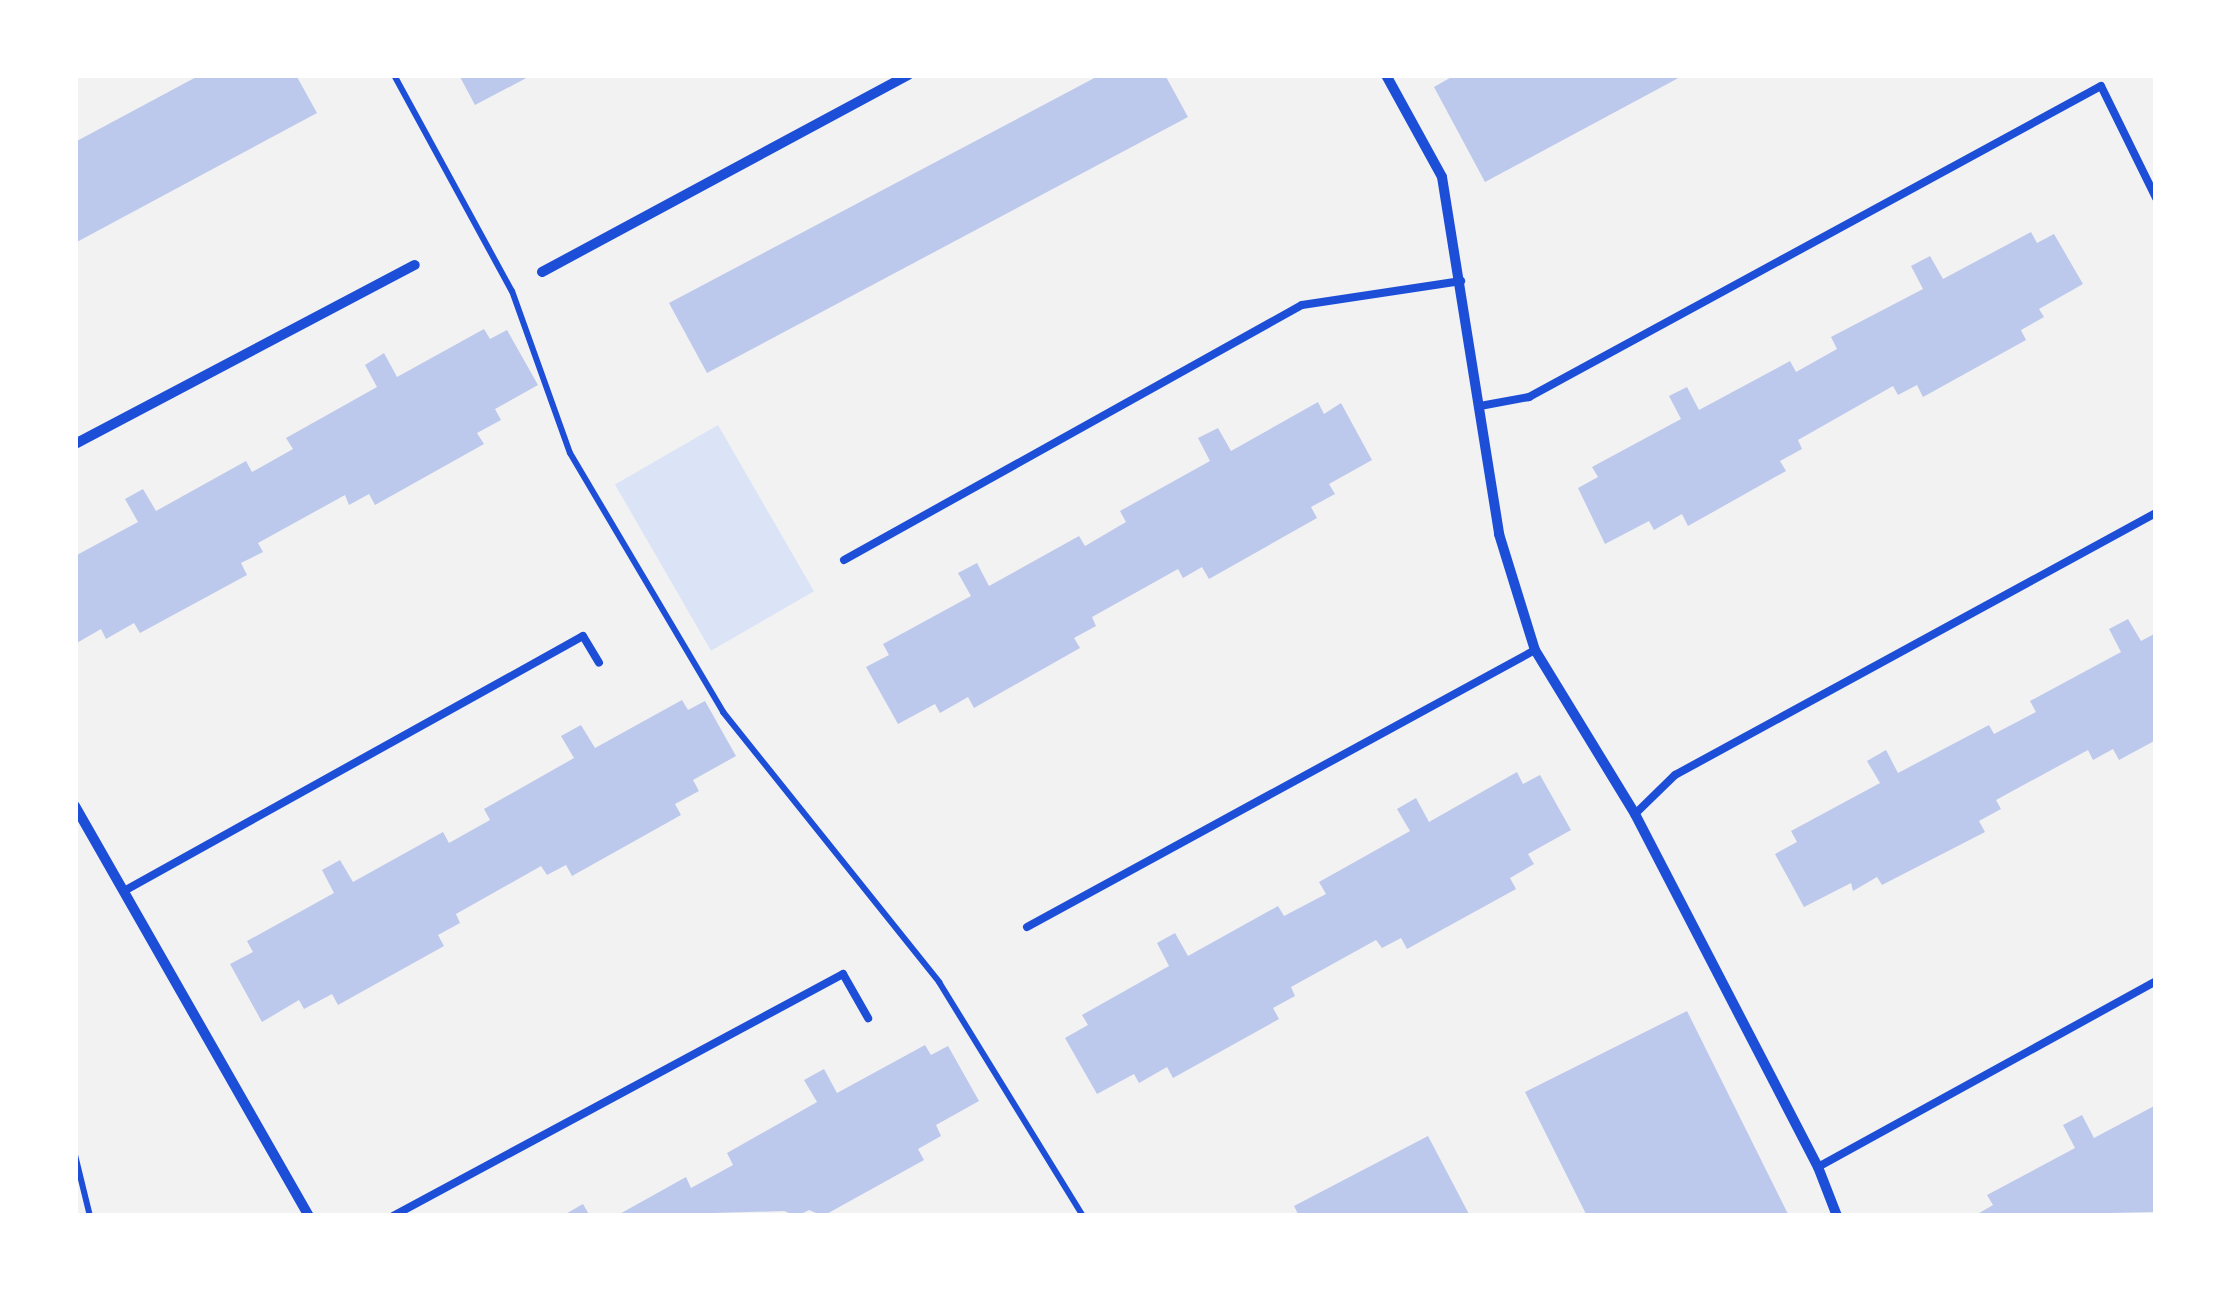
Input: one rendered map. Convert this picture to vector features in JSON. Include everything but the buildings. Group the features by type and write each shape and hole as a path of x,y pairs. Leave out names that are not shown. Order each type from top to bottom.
{"street":[{"path":"542,272 908,75"},
{"path":"1386,75 1442,177 1499,534 1535,650 1636,814 1818,1167 1836,1216"},
{"path":"75,444 415,265"},
{"path":"75,806 309,1216"}],"lane":[{"path":"1480,406 1529,397 2100,86 2156,198"},
{"path":"844,560 1302,305 1461,281"},
{"path":"1636,814 1676,776 2156,513"},
{"path":"124,890 583,636 599,662"},
{"path":"1027,927 1535,650"},
{"path":"394,1216 842,974 868,1018"},
{"path":"1818,1167 2156,981"}],"path":[{"path":"394,75 512,291 570,453 722,712 939,982 1082,1216"},
{"path":"75,1155 90,1216"}],"shaded area":[{"path":"718,425 814,591 711,651 615,485"}]}
